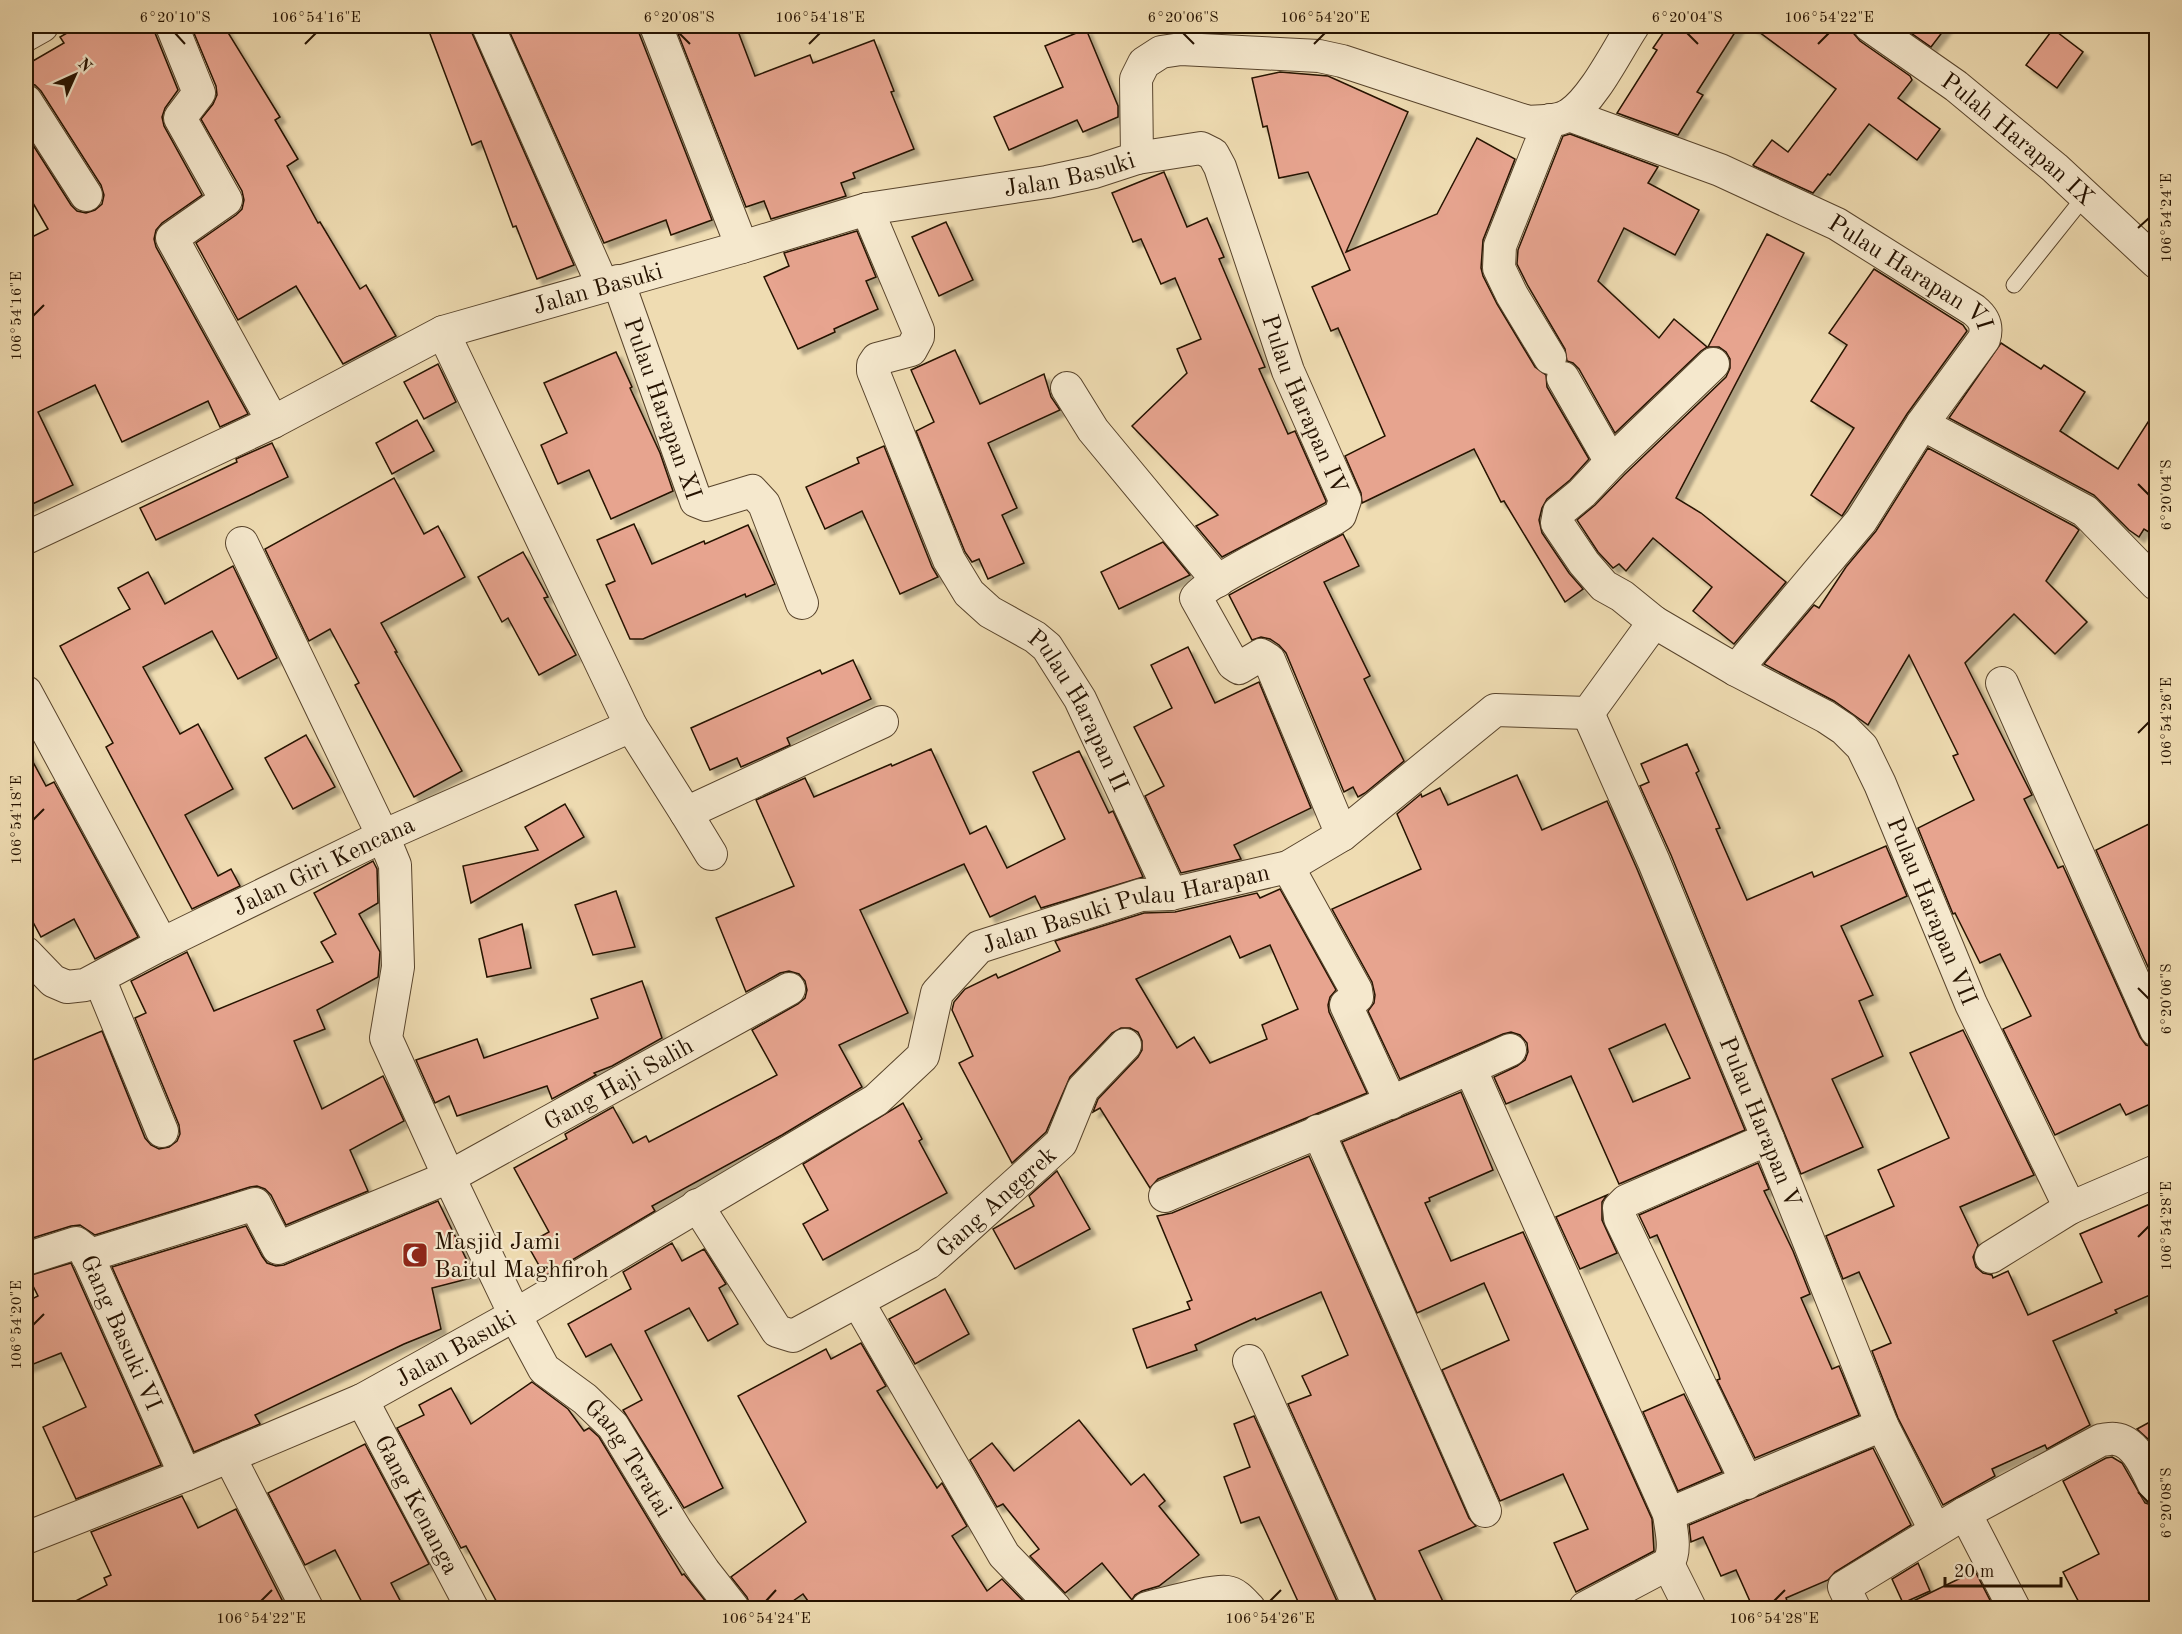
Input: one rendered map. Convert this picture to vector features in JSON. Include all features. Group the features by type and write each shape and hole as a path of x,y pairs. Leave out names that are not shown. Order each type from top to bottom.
{"street":[{"path":"26,34 42,26"},
{"path":"172,26 199,93 180,118 226,200 172,238 273,422"},
{"path":"488,26 610,283"},
{"path":"656,26 742,247"},
{"path":"1611,462 1512,296 1499,268 1500,246 1559,118 1587,98 1633,26"},
{"name":"Pulah Harapan IX","path":"1870,26 1956,86 2055,168 2157,262"},
{"name":"Jalan Basuki","path":"26,538 273,422 443,332 867,209 1047,182 1094,172 1137,158 1136,79 1144,63 1181,37 1342,61 1528,122 1559,118"},
{"path":"26,101 86,195"},
{"name":"Pulau Harapan VI","path":"1559,118 1720,170 1837,224 1980,316 1985,323 1987,331 1984,339 1922,424 1861,521 1736,670"},
{"name":"Pulau Harapan IV","path":"1137,158 1201,148 1213,154 1220,167 1288,371 1346,500 1340,515 1334,519 1218,581 1199,593 1196,598 1233,664 1239,668 1262,655 1269,660 1342,835"},
{"name":"Pulau Harapan II","path":"867,209 918,330 918,337 910,350 877,359 873,365 873,371 949,560 969,593 990,612 1035,637 1047,647 1080,699 1171,894"},
{"name":"Pulau Harapan XI","path":"610,283 696,501 706,505 752,491 758,495 764,504 802,603"},
{"path":"443,332 632,726 711,854"},
{"path":"1713,364 1582,493 1559,512 1557,523 1584,563 1604,586 1622,596 1654,622 1736,670"},
{"path":"1067,387 1093,430 1218,581"},
{"path":"1922,424 2085,511 2157,584"},
{"name":"Jalan Basuki","path":"26,1538 362,1401 514,1315 386,1038 398,967 394,865 383,836 242,543"},
{"path":"1588,713 1654,622"},
{"name":"Pulau Harapan VII","path":"1736,670 1826,717 1844,729 1862,747 1880,784 1971,1004 2070,1208"},
{"path":"2002,683 2157,1030"},
{"path":"26,692 162,944"},
{"name":"Jalan Basuki Pulau Harapan","path":"514,1315 876,1100 923,1056 938,993 979,947 1141,895 1171,894 1288,867 1342,835 1495,710 1588,713"},
{"name":"Pulau Harapan V","path":"1588,713 1654,862 1882,1425 1935,1530"},
{"path":"686,813 882,722"},
{"name":"Jalan Giri Kencana","path":"26,953 53,981 67,987 85,985 162,944 383,836 632,726"},
{"path":"1288,867 1356,990 1357,997 1346,1005 1391,1103"},
{"path":"99,978 162,1131"},
{"name":"Gang Haji Salih","path":"87,1256 255,1204 278,1248 449,1177 789,989"},
{"name":"Gang Anggrek","path":"697,1205 777,1331 793,1336 928,1263 1061,1143 1083,1089 1125,1045"},
{"path":"1165,1196 1318,1131 1391,1103 1510,1050"},
{"path":"1470,1068 1669,1514 1673,1548 1668,1564 1586,1608"},
{"path":"1318,1131 1485,1511"},
{"path":"1747,1483 1620,1218 1619,1208 1626,1201 1768,1139"},
{"path":"1991,1257 2070,1208 2157,1172"},
{"name":"Gang Basuki VI","path":"26,1259 76,1243 85,1250 184,1475"},
{"path":"858,1302 1004,1555 1055,1608"},
{"name":"Gang Teratai","path":"514,1315 544,1369 585,1399 613,1426 676,1530 733,1608"},
{"path":"1248,1361 1360,1608"},
{"name":"Gang Kenanga","path":"362,1401 472,1608"},
{"path":"1669,1514 1882,1425"},
{"path":"1854,1608 1844,1587 1935,1530 2101,1440 2116,1439 2129,1444 2143,1463 2157,1489"},
{"path":"230,1456 307,1608"},
{"path":"1965,1513 2014,1608"},
{"path":"1668,1564 1690,1608"},
{"path":"1148,1608 1228,1592 1237,1596 1249,1608"}],"lane":[{"path":"2014,285 2085,196"}],"building":[{"path":"79,26 154,26 178,90 165,108 162,117 164,126 202,195 162,223 156,230 154,239 156,247 248,414 220,427 208,401 122,442 95,385 38,412 73,485 26,507 26,240 48,229 26,191 26,134 77,211 86,213 95,210 102,204 104,195 101,185 41,91 35,85 26,83 26,65 64,43 60,37"},
{"path":"191,26 224,26 280,117 275,120 298,159 287,166 318,223 320,222 360,289 366,285 396,336 343,364 296,286 238,320 196,243 236,215 242,209 244,200 242,191 201,119 217,95 216,86"},
{"path":"427,26 470,26 574,265 537,279 516,226 513,227 481,141 472,145"},
{"path":"507,26 638,26 712,220 671,235 666,220 604,243"},
{"path":"675,26 736,26 755,76 810,55 813,63 874,40 894,91 891,92 914,149 853,173 855,178 841,183 846,196 771,219 764,201 746,207"},
{"path":"1668,26 1739,26 1697,92 1703,95 1678,135 1617,113 1657,50 1653,48"},
{"path":"1751,26 1852,26 1854,34 1860,41 1910,76 1912,80 1898,98 1940,129 1917,160 1869,124 1830,175 1828,174 1813,193 1754,166 1772,140 1788,152 1836,89"},
{"path":"1901,26 1947,26 1931,47"},
{"path":"1086,29 1118,106 1118,117 1083,132 1077,120 1009,150 994,117 1063,87 1045,46"},
{"path":"2053,29 2083,52 2057,88 2026,65"},
{"path":"1280,72 1328,76 1408,112 1346,252 1437,214 1477,138 1515,159 1483,240 1481,268 1497,304 1535,367 1546,375 1547,387 1589,459 1570,480 1547,499 1539,520 1542,533 1569,573 1583,589 1565,602 1504,501 1501,502 1474,449 1362,503 1361,493 1345,456 1385,436 1338,328 1331,331 1312,287 1350,270 1308,172 1279,178 1267,126 1263,127 1252,78"},
{"path":"1570,134 1658,167 1648,183 1699,210 1675,255 1624,228 1598,281 1659,338 1674,319 1707,347 1615,433 1579,369 1567,361 1565,349 1517,264 1518,250 1563,136"},
{"path":"1164,172 1187,227 1207,218 1224,257 1219,259 1265,367 1259,369 1288,434 1295,431 1326,501 1222,557 1196,526 1218,515 1132,426 1187,373 1177,349 1201,339 1175,278 1161,284 1141,239 1133,242 1112,193"},
{"path":"946,222 973,280 939,296 912,237"},
{"path":"857,231 876,277 866,281 878,309 798,349 764,277 789,266 784,253"},
{"path":"1767,234 1804,253 1676,498 1701,513 1786,582 1734,644 1693,611 1712,587 1653,538 1626,571 1619,564 1613,568 1598,552 1577,520 1726,377 1730,368 1730,359 1726,352 1719,347 1708,347"},
{"path":"1874,269 1963,325 1967,331 1907,414 1842,516 1811,495 1854,428 1811,401 1847,345 1829,333"},
{"path":"2001,343 2041,369 2044,365 2085,392 2060,431 2118,469 2157,408 2157,537 2144,529 2139,537 2094,495 1949,418"},
{"path":"955,350 980,404 1044,374 1051,397 1060,410 988,443 1017,508 1002,515 1024,563 988,579 979,559 972,562 965,552 916,431 934,422 911,370"},
{"path":"616,352 660,453 673,491 611,519 589,470 558,484 541,445 567,433 544,383"},
{"path":"438,364 456,402 424,419 404,382"},
{"path":"417,420 434,451 392,474 376,443"},
{"path":"272,443 288,477 156,540 140,508"},
{"path":"884,446 938,577 900,594 862,511 825,529 806,487 859,463 857,458"},
{"path":"1928,448 2079,530 2046,581 2087,622 2055,654 2014,614 1965,663 2032,795 2024,799 2058,868 2063,866 2140,1037 2146,1045 2157,1048 2157,1101 2126,1115 2120,1104 2055,1135 2003,1029 2031,1016 2000,954 1980,963 1955,913 1953,914 1918,828 1974,800 1953,756 1958,754 1909,655 1868,725 1834,701 1764,664 1814,605 1819,608 1846,567 1876,531"},
{"path":"394,478 424,534 438,526 465,577 381,623 462,771 414,797 355,685 359,683 330,629 309,641 265,549"},
{"path":"634,524 652,564 748,525 775,584 746,597 745,594 643,639 630,639 606,585 615,581 597,540"},
{"path":"1343,534 1359,566 1324,582 1370,676 1364,679 1404,761 1358,797 1353,787 1344,792 1286,653 1270,639 1261,637 1252,640 1229,595"},
{"path":"1163,542 1190,575 1119,609 1101,572"},
{"path":"523,552 548,597 544,598 576,655 539,675 508,618 502,622 478,577"},
{"path":"233,566 277,658 238,679 212,631 143,667 180,734 198,724 233,789 185,815 218,876 231,869 240,886 192,909 106,747 113,743 60,646 130,609 118,588 148,572 165,604"},
{"path":"1188,647 1215,703 1259,682 1311,808 1234,845 1241,859 1181,873 1145,796 1164,786 1134,727 1172,708 1151,665"},
{"path":"853,660 871,699 787,738 790,745 741,767 737,758 710,770 691,728 820,670 822,674"},
{"path":"306,735 335,787 293,809 265,758"},
{"path":"1687,744 1699,771 1696,773 1720,828 1716,829 1747,900 1812,872 1814,877 1886,846 1907,896 1841,926 1873,995 1859,1001 1883,1056 1832,1079 1863,1147 1801,1174 1671,855 1640,786 1649,782 1641,764"},
{"path":"26,749 46,786 54,782 138,937 95,959 74,919 41,937 26,909"},
{"path":"931,749 970,834 986,826 1007,868 1065,839 1033,772 1079,751 1109,813 1113,811 1143,877 1041,908 1035,896 990,917 964,864 860,910 908,1013 839,1045 862,1087 782,1135 652,1206 655,1211 545,1276 527,1244 549,1232 514,1168 567,1139 565,1134 613,1107 633,1143 646,1136 649,1142 777,1075 752,1030 805,998 807,990 805,981 799,974 789,971 780,973 746,992 716,918 794,886 756,800 805,778 814,797"},
{"path":"1517,775 1542,830 1607,801 1745,1130 1619,1184 1571,1076 1506,1104 1494,1077 1525,1060 1528,1052 1527,1043 1520,1035 1511,1032 1503,1034 1400,1079 1368,1011 1374,1003 1372,982 1332,909 1421,869 1397,814 1421,794 1422,797 1440,788 1448,805","holes":["1665,1024 1690,1078 1633,1102 1609,1049"]},
{"path":"565,804 584,837 471,903 463,866 538,850 525,827"},
{"path":"2157,820 2157,987 2096,850"},
{"path":"373,861 377,869 378,903 359,914 380,952 378,977 317,1010 325,1029 294,1041 322,1109 383,1076 404,1121 350,1150 368,1191 286,1225 271,1195 265,1189 257,1186 95,1235 80,1225 26,1240 26,1063 102,1031 145,1138 159,1149 169,1147 177,1141 180,1134 179,1125 135,1018 146,1013 131,981 187,952 214,1011 333,962 321,942 336,934 314,893"},
{"path":"1280,889 1336,990 1330,997 1329,1012 1367,1093 1158,1179 1150,1188 1100,1108 1093,1112 1098,1099 1142,1050 1142,1041 1138,1032 1130,1028 1121,1028 1112,1033 1070,1077 1046,1132 1012,1163 959,1063 973,1056 952,1010 954,1002 965,989 996,974 998,978 1060,951 1055,941 1144,913 1175,912 1257,893 1260,898","holes":["1230,936 1240,958 1270,945 1298,1009 1262,1025 1267,1039 1210,1063 1194,1037 1177,1048 1136,979"]},
{"path":"616,891 635,947 593,955 575,905"},
{"path":"522,924 531,968 487,977 479,939"},
{"path":"642,981 662,1038 612,1066 594,1073 596,1075 552,1099 547,1086 457,1116 449,1096 435,1103 416,1060 477,1039 484,1058 598,1018 591,999"},
{"path":"1963,1030 2034,1175 1960,1207 1978,1245 1973,1257 1976,1267 1983,1273 1992,1275 1993,1278 2008,1271 2028,1315 2102,1282 2080,1234 2157,1201 2157,1292 2115,1310 2117,1313 2053,1341 2090,1425 2047,1449 2045,1445 1992,1469 1995,1476 1943,1505 1898,1418 1872,1351 1891,1343 1859,1272 1843,1279 1826,1236 1894,1206 1878,1170 1949,1138 1910,1053"},
{"path":"1461,1092 1493,1170 1429,1198 1430,1201 1425,1203 1451,1261 1523,1232 1652,1519 1654,1551 1576,1592 1554,1543 1588,1529 1563,1474 1500,1501 1442,1370 1509,1340 1484,1283 1417,1313 1342,1142"},
{"path":"903,1103 922,1139 919,1141 947,1193 823,1260 803,1224 828,1210 803,1164"},
{"path":"1309,1156 1469,1518 1476,1526 1419,1551 1446,1608 1378,1608 1288,1404 1311,1395 1302,1376 1348,1355 1321,1292 1195,1345 1197,1350 1147,1368 1133,1329 1190,1309 1187,1302 1192,1300 1157,1216 1172,1213"},
{"path":"1758,1163 1769,1189 1764,1191 1793,1251 1810,1294 1801,1298 1832,1369 1839,1366 1859,1415 1755,1458 1717,1380 1720,1379 1718,1372 1657,1235 1650,1238 1639,1215"},
{"path":"1057,1171 1090,1229 1015,1269 993,1229 1034,1206 1029,1196"},
{"path":"1607,1195 1602,1202 1602,1220 1617,1253 1580,1269 1556,1217"},
{"path":"438,1201 475,1277 432,1288 441,1329 404,1344 255,1415 260,1424 194,1452 112,1267 246,1226 267,1263 276,1266 284,1265"},
{"path":"672,1243 682,1261 704,1249 726,1284 719,1288 738,1324 708,1341 689,1308 645,1331 723,1488 684,1508 623,1410 642,1400 611,1344 586,1357 568,1324 631,1289 623,1272"},
{"path":"71,1263 161,1465 76,1499 43,1427 86,1407 61,1353 26,1367 26,1302 38,1296 28,1276"},
{"path":"945,1289 969,1334 915,1364 889,1319"},
{"path":"861,1343 886,1386 877,1391 937,1488 942,1483 967,1526 952,1536 987,1591 1002,1579 1030,1608 813,1608 803,1594 783,1608 751,1608 747,1597 731,1577 806,1522 738,1396 826,1349 831,1359"},
{"path":"532,1382 568,1409 584,1431 589,1428 599,1437 682,1575 684,1574 711,1608 500,1608 466,1546 461,1548 397,1428 424,1415 419,1405 451,1388 471,1424"},
{"path":"1684,1394 1722,1472 1678,1491 1643,1412"},
{"path":"1254,1416 1340,1608 1301,1608 1259,1517 1241,1523 1224,1477 1250,1467 1234,1424"},
{"path":"2157,1418 2157,1450 2137,1429"},
{"path":"1079,1420 1131,1485 1144,1474 1165,1501 1159,1506 1199,1555 1159,1586 1142,1591 1132,1600 1102,1563 1065,1593 1030,1556 1039,1549 1003,1504 997,1507 970,1460 992,1443 1014,1471"},
{"path":"365,1444 429,1564 391,1583 404,1608 365,1608 335,1550 305,1565 268,1493"},
{"path":"1873,1448 1911,1525 1835,1572 1828,1580 1769,1608 1753,1608 1736,1570 1721,1576 1703,1537 1691,1542 1689,1525"},
{"path":"2112,1457 2122,1463 2145,1503 2157,1507 2157,1602 2144,1608 2082,1608 2063,1572 2099,1554 2063,1481"},
{"path":"182,1496 198,1528 236,1509 286,1608 62,1608 107,1585 104,1578 111,1575 91,1532"},
{"path":"1918,1563 1930,1591 1903,1603 1892,1579"},
{"path":"1975,1571 1994,1608 1899,1608"}],"place":[{"name":"Masjid Jami Baitul Maghfiroh","path":"415,1255"}]}
